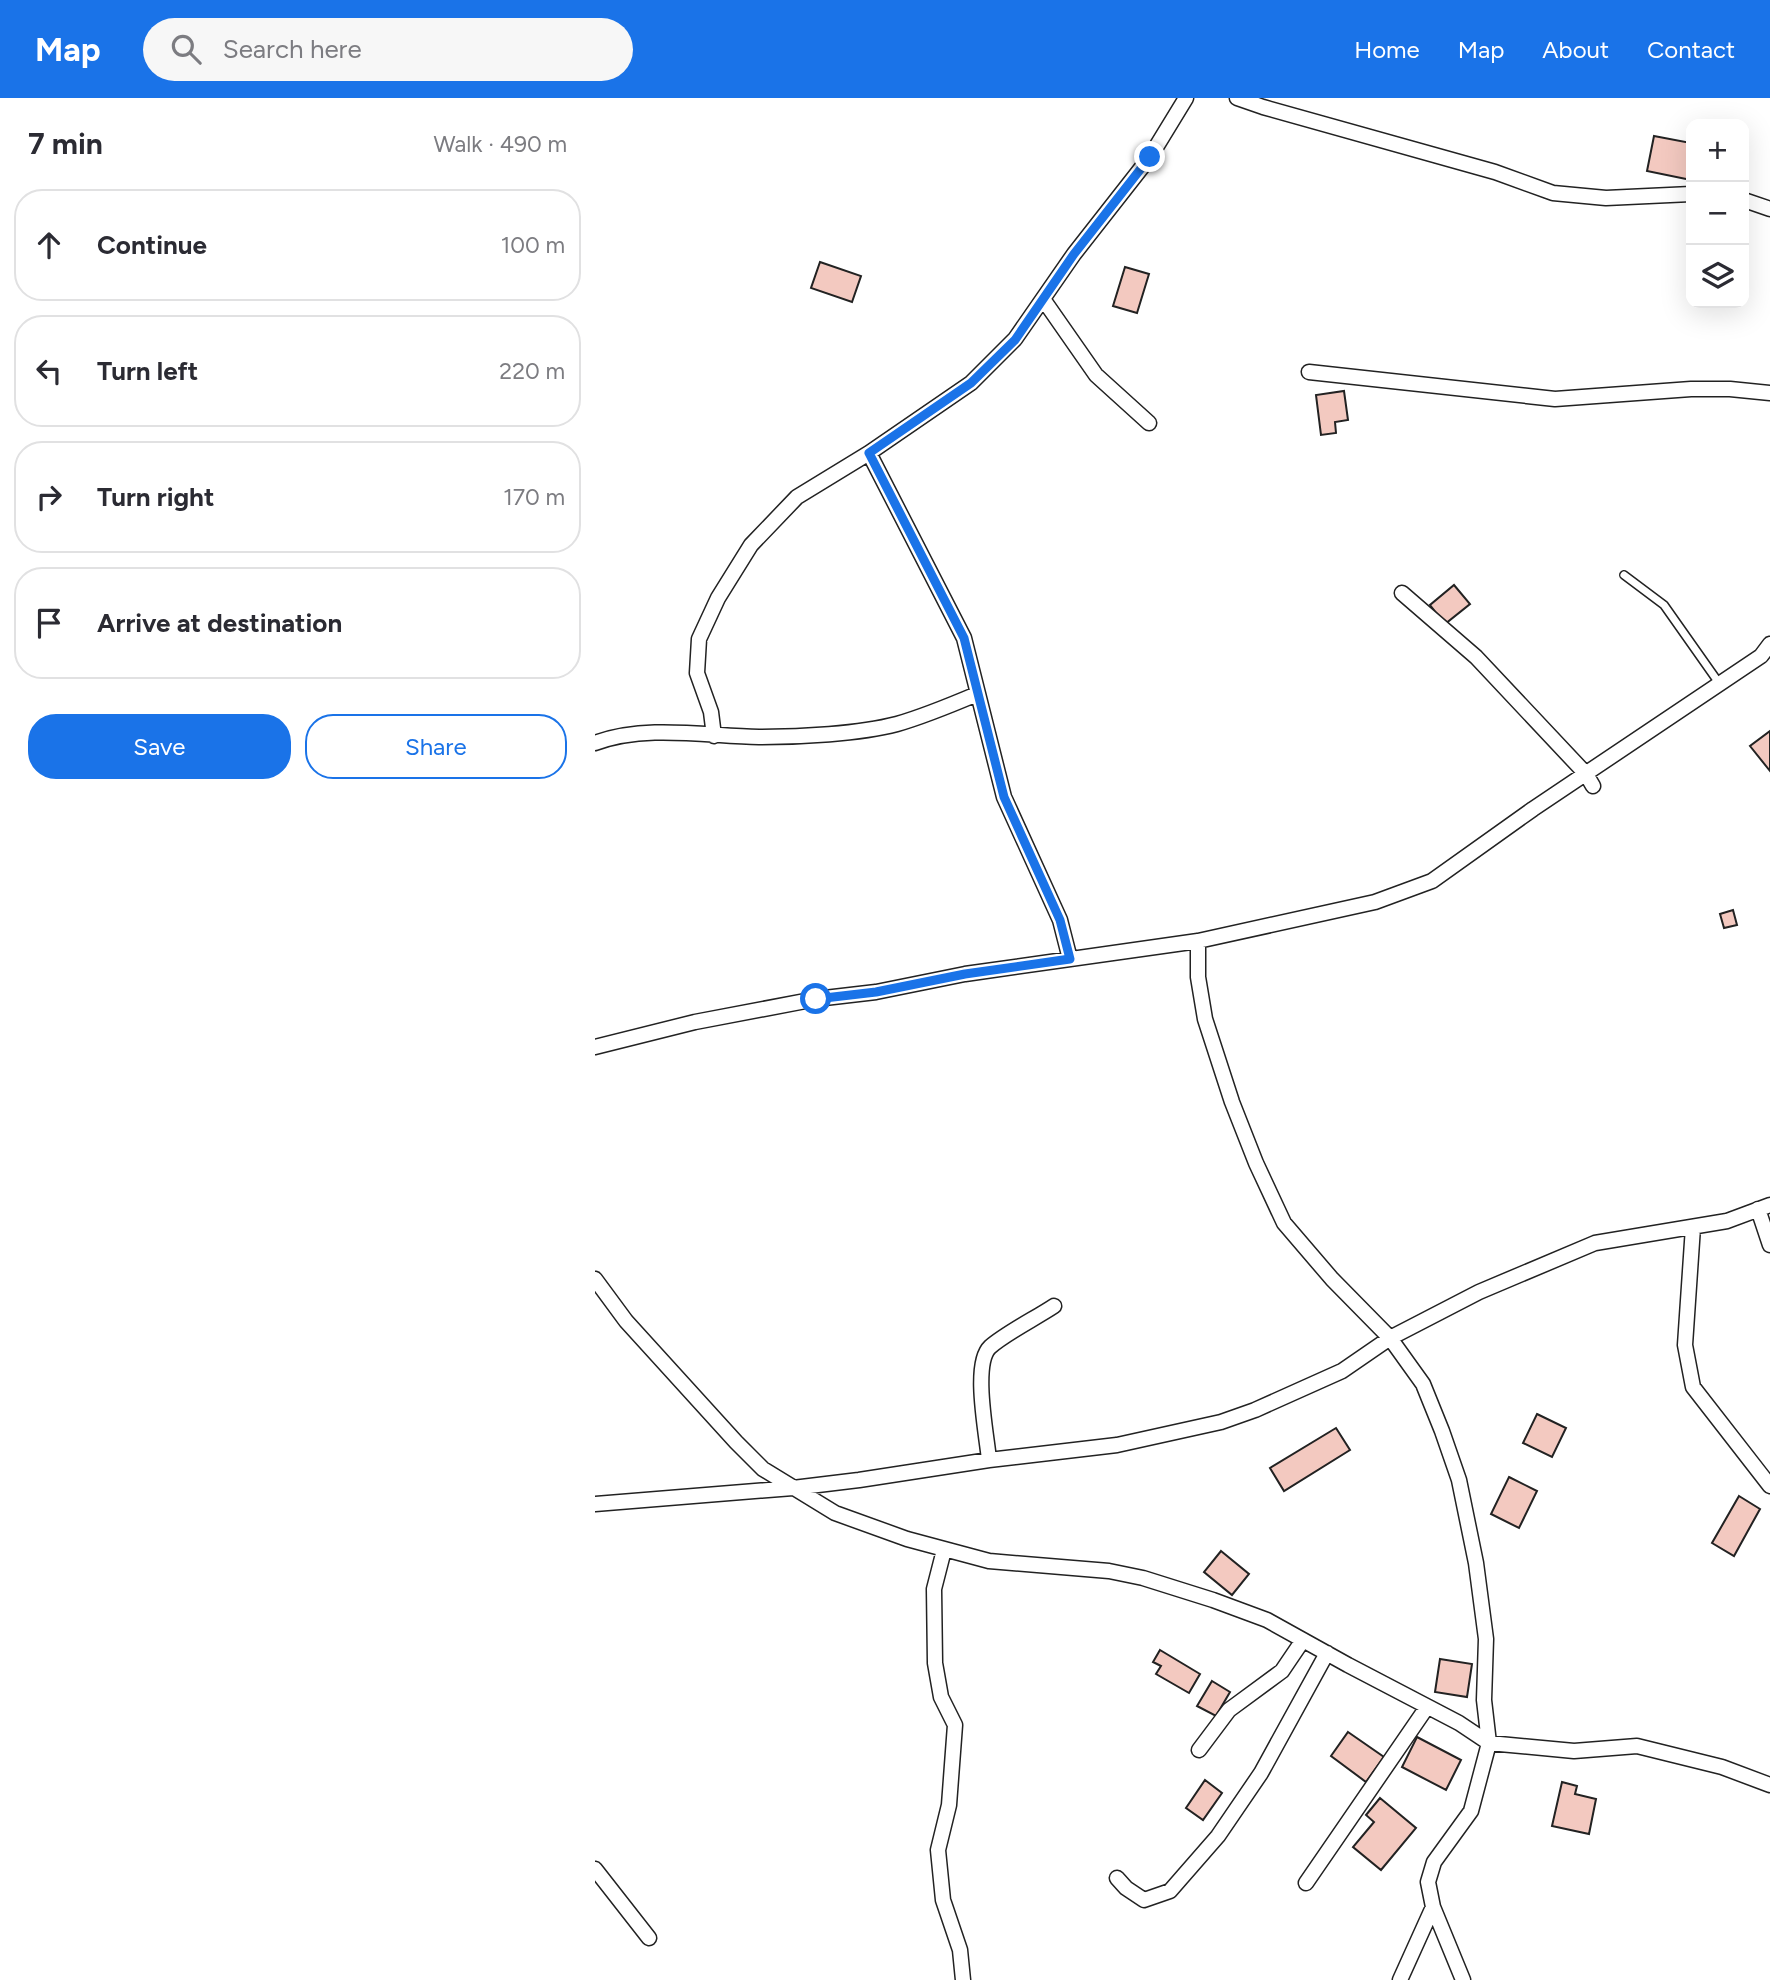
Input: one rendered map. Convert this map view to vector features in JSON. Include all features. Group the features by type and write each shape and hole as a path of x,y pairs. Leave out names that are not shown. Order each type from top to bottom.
{"street":[{"path":"714,736 711,712 697,673 699,639 718,598 751,545 797,497 869,453 971,383 1015,340 1150,157 1186,98"},
{"path":"1237,98 1495,172 1553,193 1606,198 1686,194"},
{"path":"1749,202 1770,209"},
{"path":"1043,299 1096,375 1149,423"},
{"path":"1309,372 1555,399 1691,389 1730,388 1770,393"},
{"path":"869,453 964,638 1004,797 1060,920 1070,959"},
{"path":"1402,593 1476,657 1589,780"},
{"path":"595,1047 695,1022 816,999 876,992 965,974 1198,941 1375,902 1432,881 1589,780 1761,656 1770,644"},
{"path":"595,743 614,736 656,733 764,737 845,732 895,725 977,694"},
{"path":"1198,941 1198,976 1205,1019 1232,1102 1285,1223 1332,1279 1390,1338 1423,1384 1443,1430 1459,1480 1476,1563 1486,1639 1484,1699 1489,1743 1471,1811 1434,1862 1428,1882 1433,1907 1464,1980"},
{"path":"595,1504 793,1488 1117,1445 1221,1422 1255,1410 1342,1371 1390,1338 1479,1292 1595,1243 1727,1221 1764,1207 1770,1245"},
{"path":"1693,1227 1685,1345 1692,1387 1770,1486"},
{"path":"595,1279 626,1321 763,1469 835,1513 944,1550 989,1560 1109,1571 1143,1577 1267,1620 1459,1723 1489,1743 1574,1751 1637,1746 1722,1767 1770,1785"},
{"path":"989,1460 981,1388 982,1362 988,1349 1055,1306"},
{"path":"944,1550 935,1589 935,1663 941,1697 955,1725 949,1805 938,1850 943,1900 960,1950 963,1980"},
{"path":"1199,1750 1229,1710 1282,1671 1303,1640"},
{"path":"1117,1878 1126,1888 1145,1900 1170,1891 1177,1884 1218,1836 1261,1773 1327,1653"},
{"path":"1305,1883 1427,1707"},
{"path":"595,1869 649,1938"},
{"path":"1399,1980 1433,1907"}],"lane":[{"path":"1623,575 1664,605 1720,683"}],"building":[{"path":"1654,136 1686,142 1686,179 1647,171"},
{"path":"820,262 861,276 852,302 811,288"},
{"path":"1125,267 1149,274 1137,313 1113,306"},
{"path":"1344,391 1348,420 1335,422 1336,433 1321,435 1316,395"},
{"path":"1454,585 1470,604 1445,624 1430,605"},
{"path":"1770,731 1770,771 1750,746"},
{"path":"1733,910 1737,925 1724,928 1720,914"},
{"path":"1537,1414 1566,1428 1552,1457 1523,1443"},
{"path":"1336,1428 1350,1450 1284,1491 1270,1468"},
{"path":"1509,1477 1537,1491 1519,1528 1491,1514"},
{"path":"1739,1496 1760,1509 1734,1556 1712,1543"},
{"path":"1221,1551 1249,1574 1232,1595 1204,1572"},
{"path":"1160,1650 1200,1674 1189,1693 1156,1674 1161,1666 1153,1662"},
{"path":"1440,1659 1472,1664 1467,1697 1435,1692"},
{"path":"1212,1681 1230,1692 1216,1716 1197,1706"},
{"path":"1348,1732 1384,1757 1366,1782 1331,1756"},
{"path":"1417,1737 1461,1760 1446,1790 1402,1767"},
{"path":"1205,1780 1222,1793 1203,1820 1186,1808"},
{"path":"1562,1782 1577,1786 1575,1794 1596,1799 1589,1834 1552,1826"},
{"path":"1380,1798 1416,1828 1381,1870 1353,1847 1374,1822 1366,1815"}],"route":[{"path":"816,999 876,992 965,974 1070,959 1060,920 1004,797 964,638 869,453 971,383 1015,340 1074,254 1150,157"}]}
